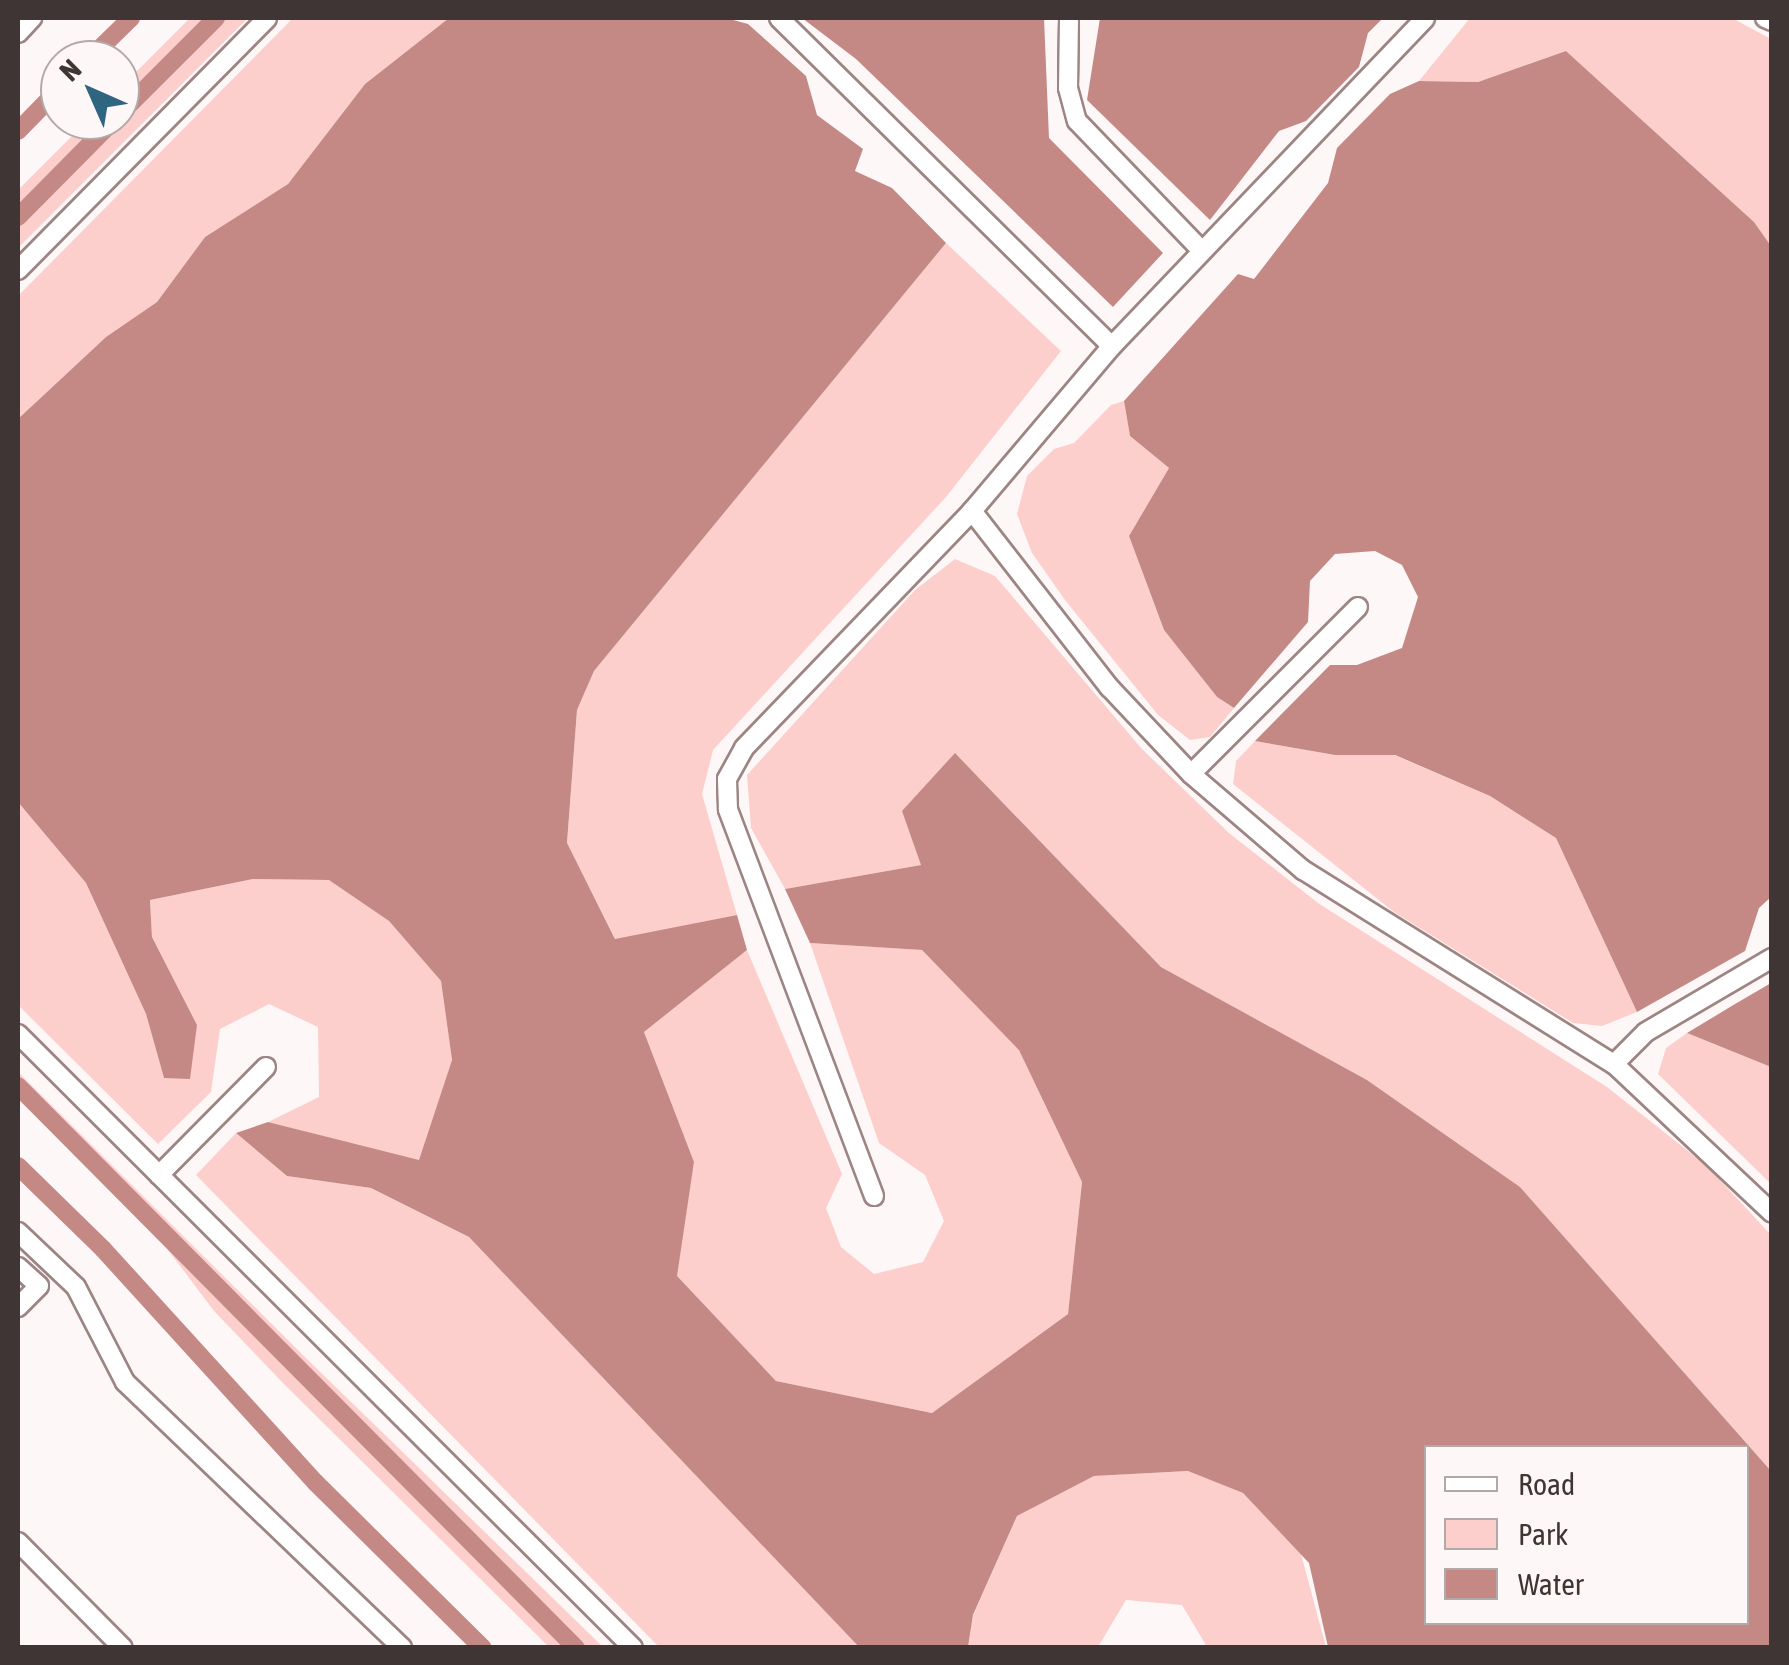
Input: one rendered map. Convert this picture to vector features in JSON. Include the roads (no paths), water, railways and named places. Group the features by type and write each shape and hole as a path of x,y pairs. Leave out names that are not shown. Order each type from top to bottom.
{"street":[{"path":"18,32 32,18"},
{"path":"18,270 267,18"},
{"path":"779,18 1112,346"},
{"path":"1069,18 1068,88 1077,121 1202,250"},
{"path":"874,1196 728,809 727,779 744,748 972,511 1112,346 1425,18"},
{"path":"1765,18 1772,21"},
{"path":"972,511 1110,688 1191,774 1303,870 1614,1064 1772,1213"},
{"path":"1191,774 1358,607"},
{"path":"1614,1064 1646,1032 1772,958"},
{"path":"18,1034 634,1648"},
{"path":"159,1175 266,1067"},
{"path":"18,1232 76,1288 125,1382 402,1648"},
{"path":"18,1266 38,1286 18,1307"},
{"path":"18,1542 123,1648"}],"water":[{"path":"449,18 726,18 748,24 806,76 817,115 863,149 855,171 892,188 946,243 594,671 577,710 567,843 615,939 737,915 747,950 644,1032 694,1162 677,1276 776,1381 932,1413 1068,1314 1082,1182 1019,1050 922,950 810,943 785,889 921,865 902,811 955,753 1161,967 1367,1080 1520,1187 1748,1445 1424,1445 1424,1625 1749,1625 1749,1446 1771,1471 1771,1647 1328,1647 1309,1563 1243,1493 1188,1471 1094,1476 1017,1516 973,1615 968,1647 859,1647 469,1237 371,1188 287,1176 236,1133 268,1122 419,1160 452,1060 441,981 389,921 329,880 253,879 150,900 152,937 197,1025 190,1079 164,1078 146,1014 86,883 18,802 18,419 106,337 157,302 205,237 288,184 365,84"},
{"path":"802,18 1044,18 1049,138 1163,253 1113,307 856,59"},
{"path":"1100,18 1383,18 1368,33 1359,67 1306,121 1279,131 1210,220 1087,100"},
{"path":"1566,51 1754,222 1771,246 1771,897 1759,908 1745,951 1637,1012 1556,838 1490,796 1395,755 1335,755 1255,741 1330,665 1357,665 1402,648 1418,597 1402,565 1375,551 1335,554 1310,581 1308,622 1234,708 1217,697 1164,630 1129,536 1169,468 1130,436 1124,401 1238,274 1254,279 1328,183 1337,148 1390,94 1419,81 1478,82"},
{"path":"1771,983 1771,1067 1687,1033 1735,1004"}],"waterway":[{"path":"108,40 131,18"},
{"path":"140,94 216,18"},
{"path":"18,131 40,108"},
{"path":"18,217 94,140"},
{"path":"18,1086 576,1648"},
{"path":"18,1166 103,1249 315,1482 483,1648"}]}
